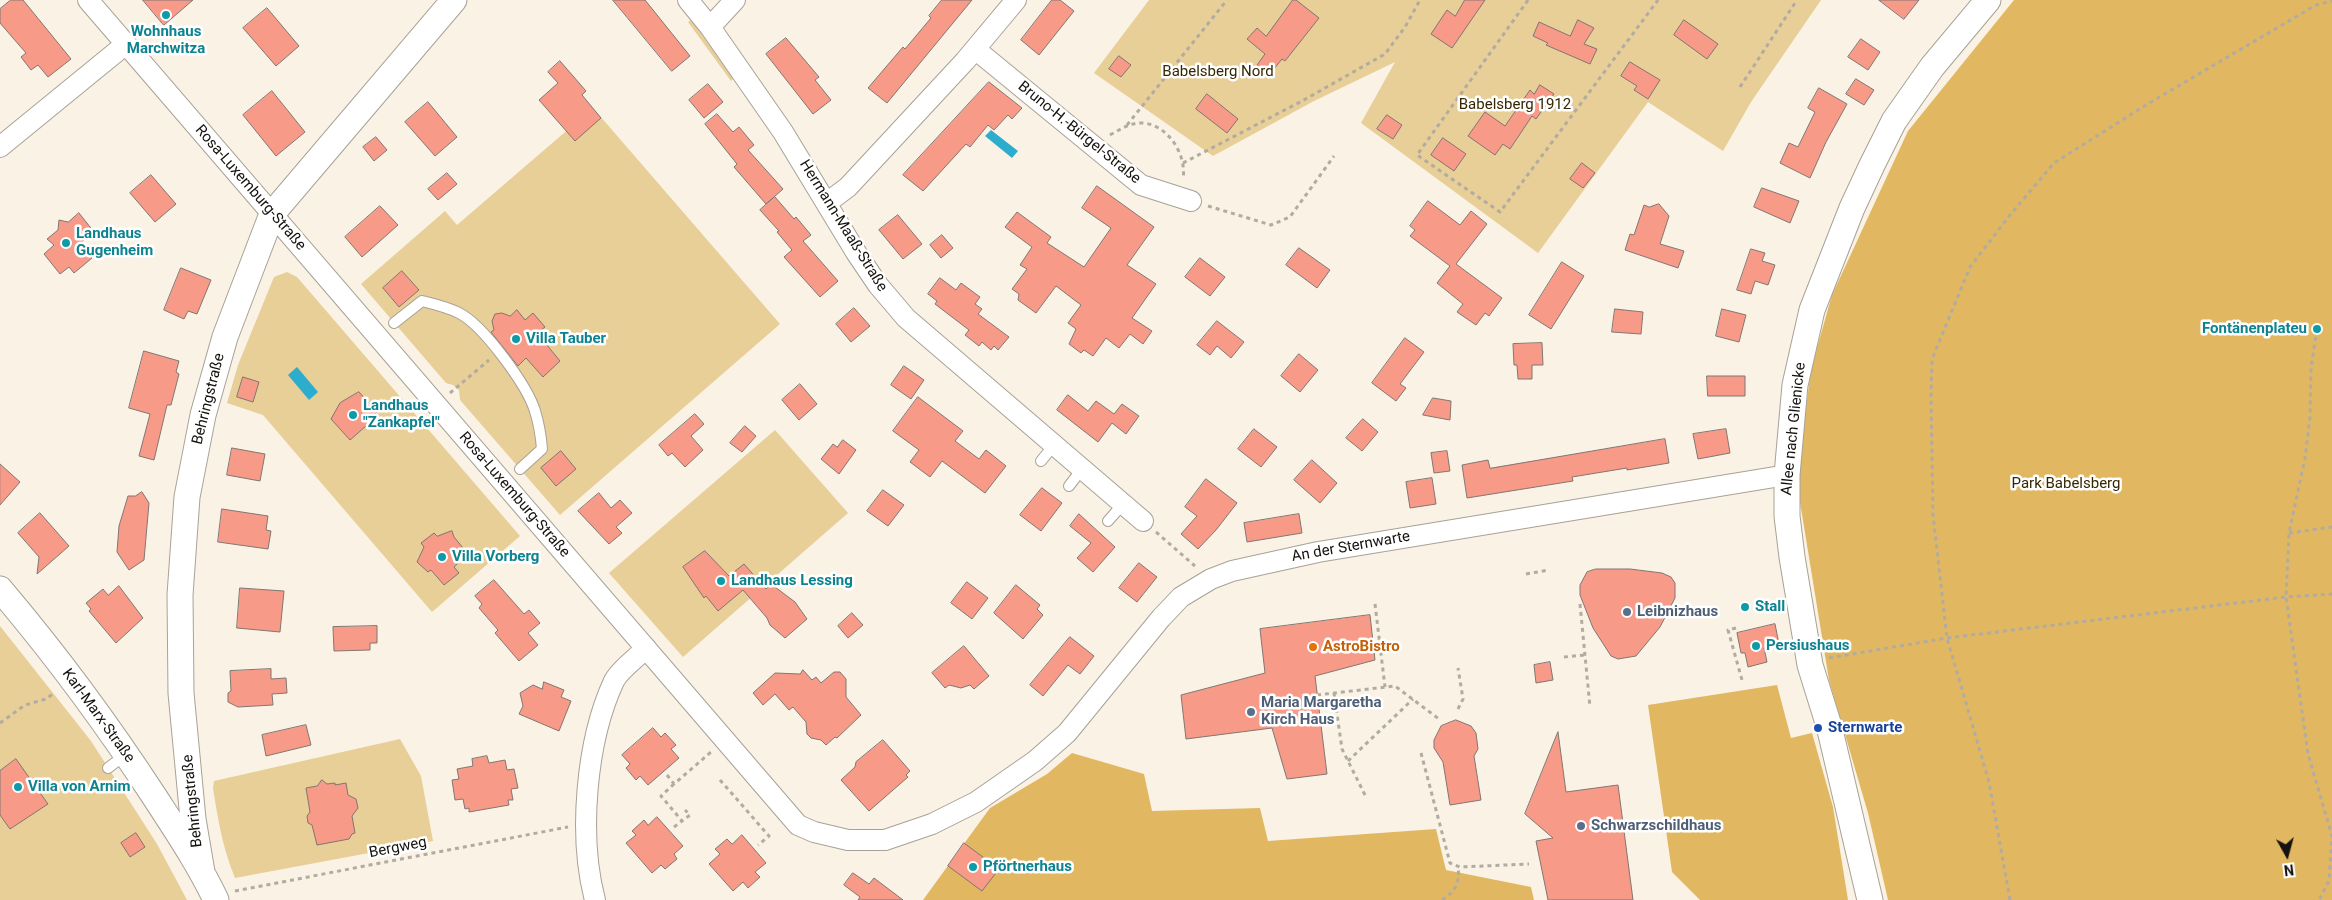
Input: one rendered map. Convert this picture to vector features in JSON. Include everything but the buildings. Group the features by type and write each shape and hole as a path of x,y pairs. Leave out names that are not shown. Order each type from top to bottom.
{"street":[{"name":"Rosa-Luxemburg-Straße","path":"88,0 798,825 814,832 848,840 866,842 899,837 932,824 1001,787"},
{"name":"Behringstraße","path":"202,872 193,819 181,693 180,595 186,496 203,415 224,337 272,214 454,0"},
{"name":"Hermann-Maaß-Straße","path":"688,0 710,27 783,132 878,285 906,318 1142,521"},
{"path":"710,27 735,0"},
{"path":"828,202 848,187 975,49 1016,0"},
{"name":"Allee nach Glienicke","path":"1870,900 1829,726 1810,665 1787,516 1787,475 1796,385 1808,322 1852,208 1900,113 1932,67 1988,0"},
{"path":"0,147 126,44"},
{"name":"Bruno-H.-Bürgel-Straße","path":"975,49 1141,185 1184,198"},
{"name":"An der Sternwarte","path":"1001,787 1067,733 1161,618 1181,597 1211,579 1318,552 1787,475"},
{"name":"Karl-Marx-Straße","path":"0,590 84,694 117,761 202,872 216,899"},
{"path":"595,900 589,861 587,823 592,757 615,679 646,648"}],"lane":[{"path":"394,323 422,301 459,313 477,326 499,352 524,388 535,410 542,449 520,469"},
{"path":"1041,461 1054,445"},
{"path":"1069,486 1082,469"},
{"path":"1108,521 1123,504"}],"path":[{"path":"1092,146 1127,125 1227,0"},
{"path":"1183,163 1302,101 1385,54 1405,26 1420,0"},
{"path":"1528,0 1417,155 1500,212 1658,0"},
{"path":"1740,87 1797,0"},
{"path":"2010,900 1989,782 1948,638 1933,515 1930,395 1932,359 1970,266 2054,163 2146,105 2316,5 2332,1"},
{"path":"1127,125 1144,123 1162,131 1176,145 1183,163 1184,198 1271,225 1290,217 1334,156"},
{"path":"2317,329 2311,368 2310,417 2304,458 2288,533 2286,597 2308,754 2332,836 2328,881 2319,900"},
{"path":"456,387 499,352"},
{"path":"2288,533 2332,527"},
{"path":"1164,539 1191,562"},
{"path":"1526,574 1549,570"},
{"path":"1810,665 1824,659 1948,638 2286,597 2332,594"},
{"path":"1375,604 1385,687"},
{"path":"1580,604 1590,707"},
{"path":"1736,628 1728,630 1742,680"},
{"path":"1564,657 1585,655"},
{"path":"1458,668 1463,700 1458,709"},
{"path":"1317,695 1395,686 1439,719"},
{"path":"1,721 25,705 46,699 54,693"},
{"path":"1334,693 1342,749 1365,795"},
{"path":"1348,761 1412,699"},
{"path":"682,821 661,796 725,740"},
{"path":"1421,753 1447,858 1450,863 1458,867 1529,864"},
{"path":"667,775 674,784"},
{"path":"720,780 769,836 758,845"},
{"path":"674,827 690,814 685,810"},
{"name":"Bergweg","path":"216,899 223,894 587,823"},
{"path":"1442,900 1457,886 1458,867"}],"green space":[{"name":"Babelsberg 1912","path":"1149,0 1821,0 1751,102 1723,151 1648,102 1538,253 1361,123 1395,62 1314,101 1213,156 1094,73"},
{"name":"Park Babelsberg","path":"2014,0 2332,0 2332,900 1888,900 1868,813 1829,680 1799,496 1801,447 1811,369 1832,295 1908,131"},
{"path":"691,20 734,78 731,81 688,22"},
{"path":"593,108 780,324 560,515 460,400 459,390 453,385 446,383 361,284 445,211 457,225"},
{"path":"287,272 297,277 520,536 432,612 263,415 227,403 238,365 274,277"},
{"path":"775,430 848,513 683,657 609,573"},
{"path":"0,626 91,741 157,844 187,900 0,900"},
{"path":"1777,685 1791,738 1812,733 1833,807 1848,900 1700,900 1672,872 1648,705"},
{"path":"400,739 421,776 433,841 235,878 221,834 213,788 214,781"},
{"path":"1072,753 1144,774 1152,811 1260,808 1268,841 1436,829 1446,870 1531,887 1534,900 923,900 990,808 1047,774"}],"water":[{"path":"991,130 1018,151 1012,158 985,136"},
{"path":"297,367 318,392 309,400 288,375"}],"place":[{"name":"Wohnhaus Marchwitza","path":"166,15"},
{"name":"Landhaus Gugenheim","path":"66,243"},
{"name":"Fontänenplateu","path":"2317,329"},
{"name":"Villa Tauber","path":"516,339"},
{"name":"Landhaus \"Zankapfel\"","path":"353,415"},
{"name":"Villa Vorberg","path":"442,557"},
{"name":"Landhaus Lessing","path":"721,581"},
{"name":"Stall","path":"1745,607"},
{"name":"Leibnizhaus","path":"1627,612"},
{"name":"Persiushaus","path":"1756,646"},
{"name":"AstroBistro","path":"1313,647"},
{"name":"Maria Margaretha Kirch Haus","path":"1251,712"},
{"name":"Sternwarte","path":"1818,728"},
{"name":"Villa von Arnim","path":"18,787"},
{"name":"Schwarzschildhaus","path":"1581,826"},
{"name":"Pförtnerhaus","path":"973,867"}],"park label":[{"name":"Babelsberg Nord","path":"1218,72"}]}
